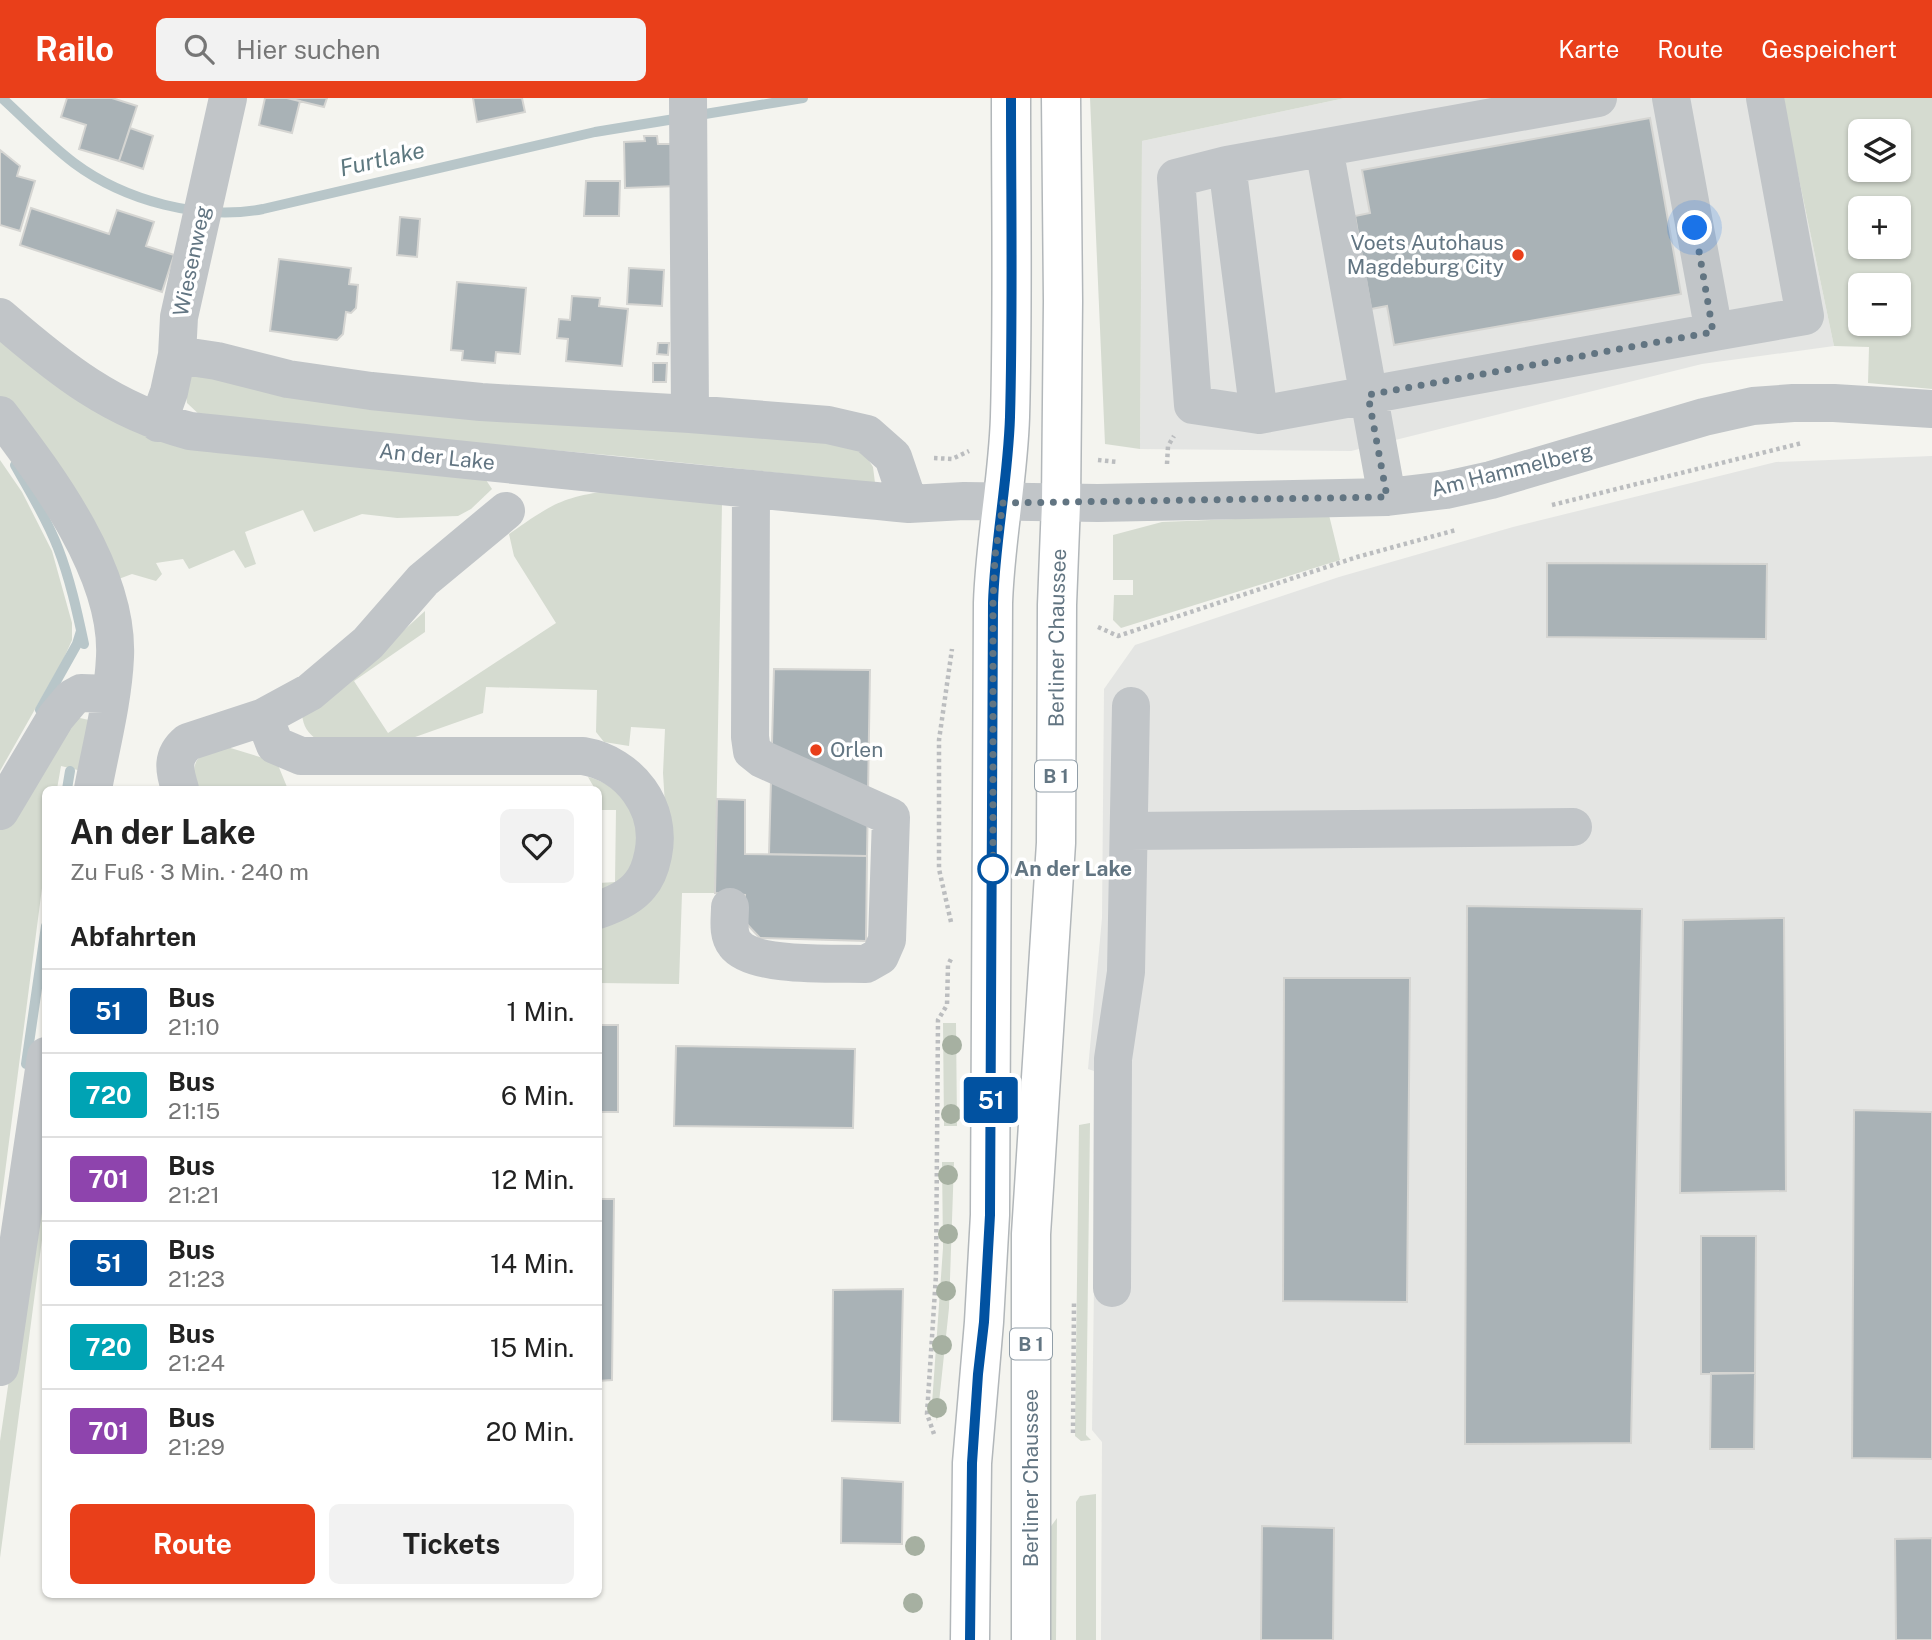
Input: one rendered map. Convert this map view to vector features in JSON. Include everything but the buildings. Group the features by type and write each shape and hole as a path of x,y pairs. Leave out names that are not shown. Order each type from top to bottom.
{"main road":[{"name":"B 1","path":"970,1640 973,1451 990,1215 993,603 995,556 1003,503 1010,418 1011,98"},
{"name":"Berliner Chaussee","path":"1031,1640 1031,1234 1056,844 1056,604 1061,503 1063,300 1061,98"}],"street":[{"name":"Wiesenweg","path":"158,423 169,392 177,355 179,317 228,98"},
{"path":"1598,98 1227,165 1176,178 1193,405 1259,415 1805,316 1765,98"},
{"path":"1671,98 1713,332"},
{"path":"688,114 690,414"},
{"path":"1324,148 1387,497"},
{"path":"1227,165 1259,415"},
{"name":"An der Lake","path":"0,317 66,372 111,402 158,423 190,431 751,490 908,503 1003,503"},
{"path":"177,355 217,360 288,379 371,391 481,402 828,425 867,434 893,457 908,503"},
{"name":"Am Hammelberg","path":"1003,503 1387,497 1446,490 1490,480 1704,417 1753,407 1834,403 1932,409"},
{"path":"0,415 27,451 78,530 99,572 113,617 115,656 111,694 94,786"},
{"path":"730,907 730,934 734,943 742,951 764,960 866,964 880,956 887,940 891,817 762,759 752,751 751,490"},
{"path":"179,786 173,769 181,747 188,742 264,717 310,692 354,657 423,580 506,511"},
{"path":"0,811 64,708 80,693 111,694"},
{"path":"1112,1288 1102,1096 1113,1059 1126,972 1131,706"},
{"path":"264,717 275,745 301,756 583,756 612,766 632,781 648,804 654,818 654,847 647,873 640,886 620,901 602,908"},
{"path":"1129,831 1573,827"},
{"path":"0,1367 42,1083"}],"path":[{"path":"1167,465 1168,446 1193,405"},
{"name":"Am Hammelberg","path":"1542,507 1804,442"},
{"path":"1098,460 1125,462"},
{"path":"1098,626 1118,636 1357,557 1463,528"},
{"path":"939,869 939,740 953,639"},
{"path":"938,1444 927,1414 936,1275 938,1020 947,1005 947,965 957,947"},
{"name":"Berliner Chaussee","path":"1072,1436 1074,1287"}],"shaded area":[{"path":"1090,98 1345,98 1142,141 1140,449 1105,444"},
{"path":"1345,98 1782,98 1834,346 1702,364 1351,451 1140,449 1142,141"},
{"path":"1782,98 1932,98 1932,389 1868,383 1869,347 1834,346"},
{"path":"0,337 82,400 484,477 492,489 471,509 458,516 397,518 362,514 314,532 303,510 245,532 256,564 245,568 234,550 189,569 183,559 156,563 162,574 156,581 132,574 116,580 23,426 0,396"},
{"path":"205,372 860,446 873,467 875,483 618,456 203,418 187,403 185,387 191,377"},
{"path":"1932,456 1932,1640 1101,1640 1102,1442 1092,1430 1097,1072 1088,1069 1102,918 1104,689 1135,645 1339,577 1513,527 1776,462"},
{"path":"0,460 22,492 52,551 72,623 72,640 0,771"},
{"path":"608,491 722,504 715,893 682,893 679,984 602,983 602,918 665,805 665,729 631,727 629,746 604,742 596,732 597,690 486,687 483,713 401,742 318,740 307,729 302,714 379,653 425,611 425,632 354,681 388,733 556,623 514,556 509,534 555,505 578,496"},
{"path":"1329,515 1340,560 1121,628 1113,620 1114,595 1133,595 1133,580 1113,580 1113,535 1162,522"},
{"path":"71,716 98,722 86,772 61,766 58,786 42,786 42,888 0,1211 0,826"},
{"path":"224,746 270,760 278,765 287,786 195,786 195,765 204,754"},
{"path":"588,777 619,793 635,815 639,827 632,872 602,897 602,883 615,882 616,810 602,810 602,786 593,786"},
{"path":"943,1023 956,1023 957,1126 944,1126"},
{"path":"1090,1123 1086,1435 1091,1440 1081,1441 1075,1436 1079,1125"},
{"path":"42,1154 42,1240 0,1558 0,1441"},
{"path":"942,1162 954,1162 949,1308 937,1421 932,1404 943,1248"},
{"path":"1096,1494 1096,1640 1076,1640 1076,1502 1080,1496"},
{"path":"1057,1518 1056,1640 1048,1640 1049,1529"}],"waterway":[{"name":"Furtlake","path":"2,98 74,163 116,188 164,205 214,212 263,209 595,132 803,98"},
{"path":"15,465 44,516 58,548 70,583 84,644"},
{"path":"40,710 77,644 81,631"},
{"path":"68,786 70,771"},
{"path":"26,1064 42,954"}],"bus line":[{"name":"51","path":"970,1640 972,1463 990,1215 993,603 995,556 1003,503 1010,418 1011,98"}],"place":[{"name":"Voets Autohaus Magdeburg City","path":"1518,255"},
{"name":"Orlen","path":"816,750"},
{"name":"An der Lake","path":"993,869"}],"route":[{"path":"993,869 993,881 993,603 995,556 1003,503 1387,497 1368,395 1713,332 1695,228"}]}
